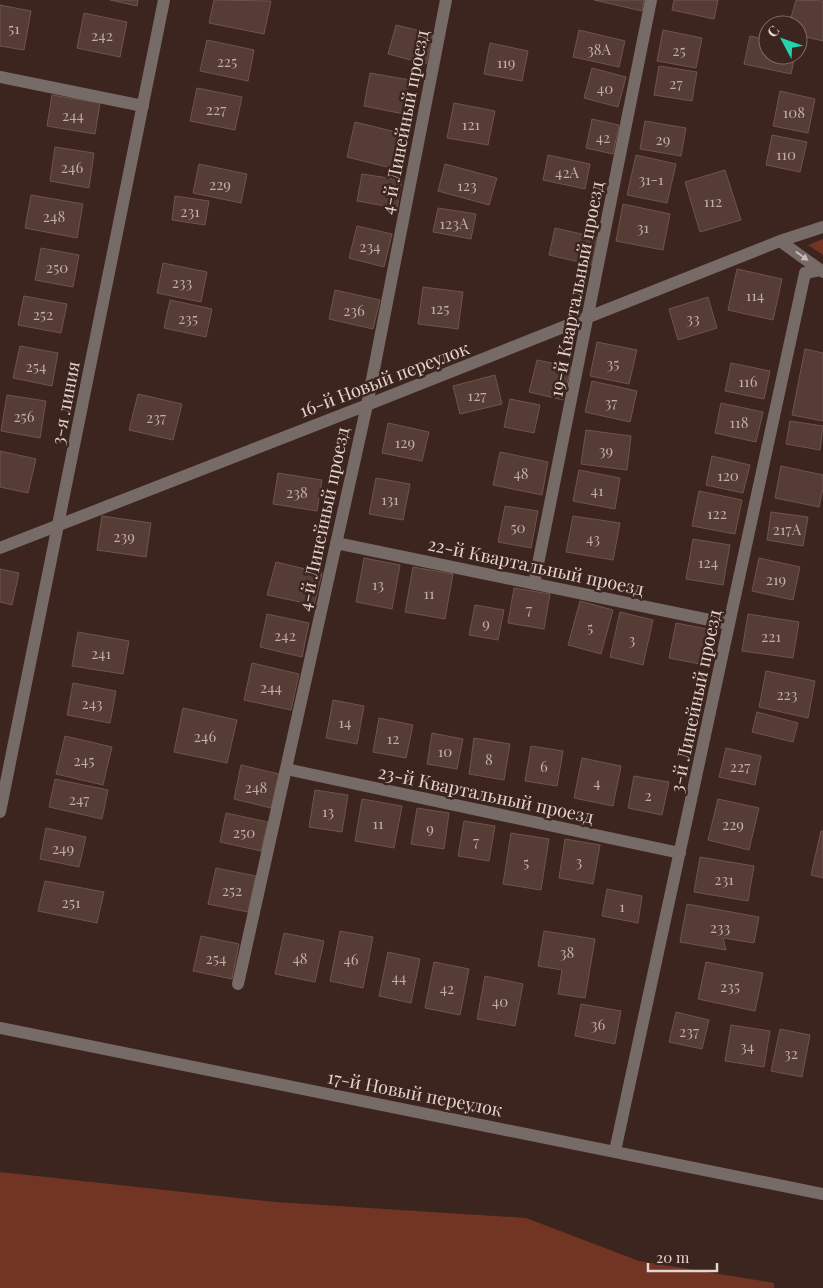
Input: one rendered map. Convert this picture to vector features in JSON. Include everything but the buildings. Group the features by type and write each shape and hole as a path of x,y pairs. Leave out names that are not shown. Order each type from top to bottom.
{"street":[{"name":"3-я линия","path":"0,812 164,0"},
{"name":"4-й Линейный проезд","path":"238,984 366,405 446,0"},
{"name":"19-й Квартальный проезд","path":"534,584 651,0"},
{"path":"0,77 142,106"},
{"name":"16-й Новый переулок","path":"0,548 780,241 823,227"},
{"path":"780,241 821,271"},
{"name":"3-й Линейный проезд","path":"615,1152 805,273 821,271"},
{"name":"22-й Квартальный проезд","path":"336,543 729,624"},
{"name":"23-й Квартальный проезд","path":"286,770 680,853"},
{"name":"17-й Новый переулок","path":"0,1028 823,1194"}],"shaded area":[{"path":"823,239 823,255 808,245"},
{"path":"0,1172 275,1202 526,1218 639,1261 774,1283 774,1288 0,1288"}]}
